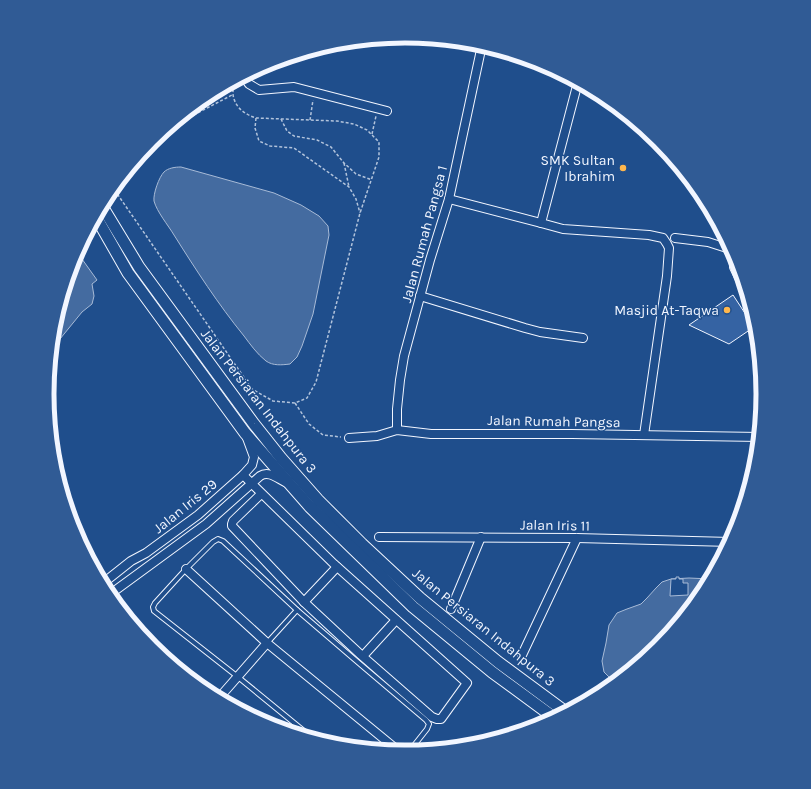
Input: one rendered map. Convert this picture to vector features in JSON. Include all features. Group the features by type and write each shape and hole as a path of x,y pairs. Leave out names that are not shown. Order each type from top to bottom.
{"main road":[{"name":"Jalan Persiaran Indahpura 3","path":"105,212 138,267 280,458 318,500 362,544 420,598 498,662 562,709"},
{"name":"Jalan Persiaran Indahpura 3","path":"99,222 128,273 245,433 310,507 414,606 492,672 551,714"}],"street":[{"name":"Jalan Rumah Pangsa 1","path":"397,430 396,409 404,356 449,199 481,52"},
{"path":"247,81 249,84 259,90 294,87 387,111"},
{"path":"541,223 577,88"},
{"path":"449,199 563,229 649,235 663,238 669,248 667,276 644,435"},
{"path":"675,238 708,242 725,247"},
{"path":"420,296 540,332 583,338"},
{"name":"Jalan Rumah Pangsa","path":"349,438 376,436 397,430 431,434 572,434 754,438"},
{"name":"Jalan Iris 29","path":"107,580 131,561 146,553 198,515 243,475 252,465 254,457 245,433"},
{"name":"Jalan Iris 29","path":"114,591 206,524 264,473 270,473 289,484"},
{"path":"243,475 337,567 467,683 441,719 432,717 304,602 232,526 233,521 261,494"},
{"name":"Jalan Iris 11","path":"379,537 577,538 725,542"},
{"path":"451,608 481,537"},
{"path":"522,655 577,538"},
{"path":"304,602 337,567"},
{"path":"186,569 267,643 392,745"},
{"path":"363,656 396,620"},
{"path":"222,694 267,643"}],"lane":[{"path":"303,730 154,610 153,607 155,603 186,569 213,542 218,539 223,541 297,610 426,720 429,724 427,730 414,746"},
{"path":"267,643 297,610"}],"path":[{"path":"118,193 252,389 273,401 295,402 307,398 316,382 360,213 379,158 379,142 367,130 354,124 337,121 256,118 246,114 238,107 232,95 234,88"},
{"path":"310,120 315,92"},
{"path":"192,116 232,95"},
{"path":"372,135 377,109"},
{"path":"256,118 255,128 259,141 270,146 294,148 349,187"},
{"path":"281,119 287,131 294,136 318,140 331,147 344,163 356,174 372,180"},
{"path":"344,163 349,187 356,199 360,213"},
{"path":"295,402 309,424 323,435 349,438"}],"water":[{"path":"181,167 274,193 301,205 319,216 328,226 329,235 313,314 297,357 290,364 278,365 269,363 254,349 225,312 158,210 154,198 155,190 160,178 164,172"},
{"path":"82,258 97,280 92,284 94,296 92,304 82,312 58,341 66,304"},
{"path":"671,579 705,579 698,590 670,626 637,659 611,679 604,672 602,661 609,625 617,613 641,604 662,582"}],"pier":[{"path":"676,577 683,579 683,583 688,583 688,595 670,596 671,579 676,579"}],"building":[{"name":"Masjid At-Taqwa","path":"733,295 748,318 751,329 729,344 689,325"}],"place":[{"name":"SMK Sultan Ibrahim","path":"623,168"},
{"name":"Masjid At-Taqwa","path":"727,310"}]}
